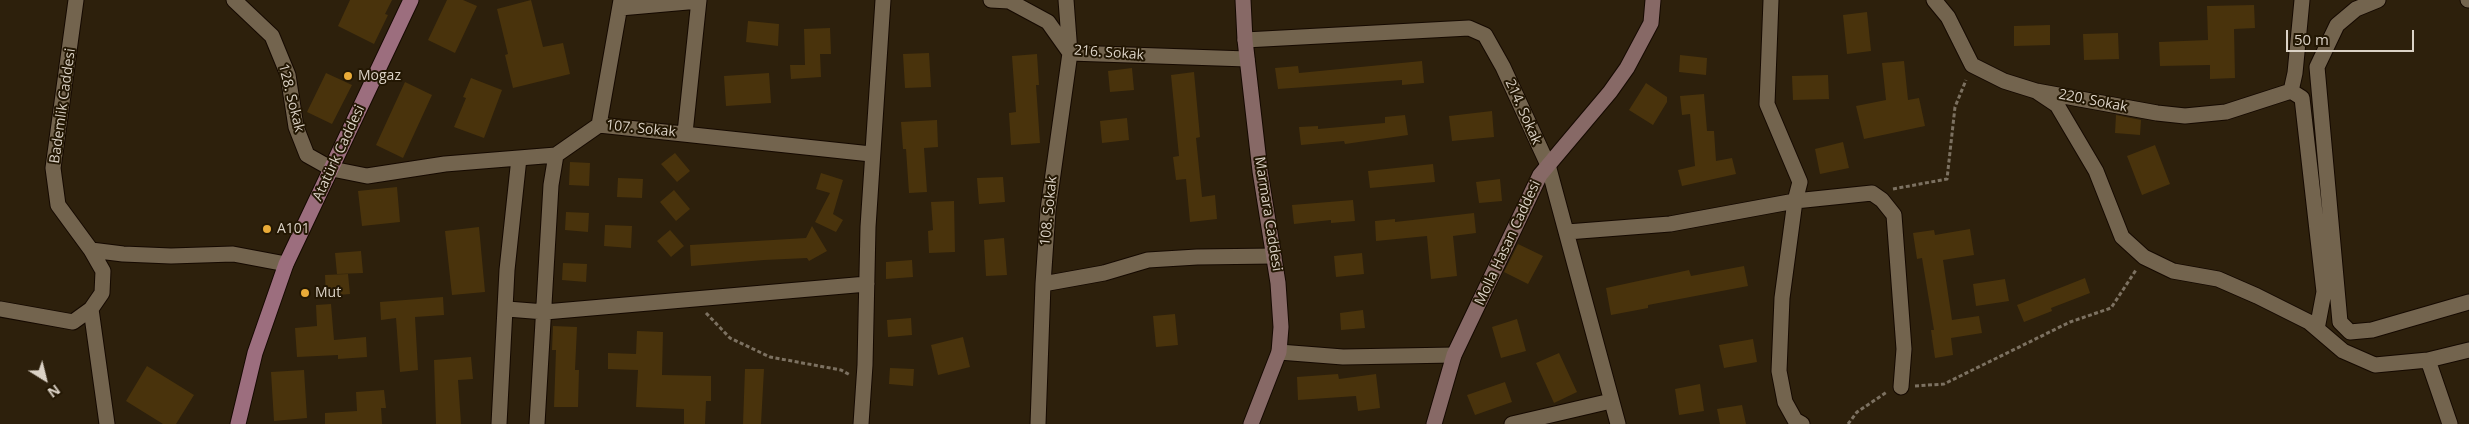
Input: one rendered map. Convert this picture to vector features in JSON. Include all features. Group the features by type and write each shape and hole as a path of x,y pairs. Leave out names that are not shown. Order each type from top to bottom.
{"main road":[{"name":"Atatürk Caddesi","path":"238,424 255,353 286,264 411,0"}],"street":[{"name":"Bademlik Caddesi","path":"76,0 53,168 58,205 91,250 103,272 102,293 91,309"},
{"name":"128. Sokak","path":"234,0 272,36 288,75 296,128 308,155 332,168"},
{"path":"599,125 620,4 699,0 685,133"},
{"path":"861,424 871,154 882,0"},
{"name":"216. Sokak","path":"990,0 1009,1 1048,22 1070,53 1247,59"},
{"name":"108. Sokak","path":"1038,424 1043,284 1048,210 1070,53 1066,0"},
{"name":"Marmara Caddesi","path":"1243,0 1245,40 1260,171 1274,256 1280,318 1279,352 1251,424"},
{"name":"Molla Hasan Caddesi","path":"1434,424 1454,355 1540,175 1610,92 1627,68 1651,23 1654,0"},
{"path":"1772,0 1767,104 1800,182 1795,201 1782,298 1780,371 1785,402 1795,420 1802,424"},
{"path":"1934,0 1948,17 1972,65"},
{"path":"1948,17 1950,0"},
{"path":"2302,0 2295,73 2291,91 2302,98 2324,292 2316,328"},
{"path":"2378,0 2356,9 2337,25 2316,67 2340,322 2350,332 2372,330 2469,302"},
{"name":"214. Sokak","path":"1245,40 1469,28 1485,35 1503,67 1548,166 1618,424"},
{"name":"220. Sokak","path":"1972,65 2004,81 2036,91 2157,113 2185,116 2226,112 2291,91"},
{"path":"2295,73 2316,67"},
{"path":"2036,91 2057,105 2062,112 2096,171 2122,237 2144,256 2173,271 2218,279 2257,296 2308,322 2343,351 2375,365 2428,360 2469,350"},
{"name":"107. Sokak","path":"556,156 599,125 871,154"},
{"path":"332,168 367,176 444,164 556,156 551,185 537,424"},
{"path":"499,424 507,270 519,158"},
{"path":"1567,232 1670,224 1795,201 1872,193 1882,200 1894,215 1904,349 1901,387"},
{"path":"91,250 123,254 171,256 233,254 286,264"},
{"path":"1043,284 1094,275 1148,260 1274,256"},
{"path":"506,310 545,312 867,284"},
{"path":"0,309 74,322 91,309 107,424"},
{"path":"1279,352 1343,358 1454,355"},
{"path":"2428,360 2450,424"},
{"path":"1512,424 1611,401"}],"path":[{"path":"1872,193 1947,179 1955,107 1972,65"},
{"path":"1848,424 1857,412 1886,392 1901,387 1944,384 2070,322 2112,308 2144,256"},
{"path":"693,300 730,338 770,357 841,370 864,382"}],"building":[{"path":"350,0 392,0 385,14 388,15 374,44 338,26"},
{"path":"447,0 463,0 477,6 455,53 428,40"},
{"path":"531,0 543,47 563,43 570,74 513,88 505,55 508,54 497,9"},
{"path":"2254,5 2255,28 2234,29 2235,78 2210,79 2210,65 2160,66 2159,42 2208,40 2207,6"},
{"path":"1867,12 1871,51 1847,54 1843,15"},
{"path":"748,21 779,24 778,46 746,42"},
{"path":"2050,25 2050,45 2014,46 2014,26"},
{"path":"830,28 831,54 820,54 821,77 791,79 790,65 805,65 804,29"},
{"path":"2118,33 2119,59 2084,60 2083,34"},
{"path":"929,53 931,87 905,88 903,54"},
{"path":"1037,54 1039,85 1036,85 1040,143 1011,145 1009,113 1016,112 1012,56"},
{"path":"1680,55 1707,58 1706,75 1679,72"},
{"path":"1422,61 1424,83 1402,85 1402,80 1278,89 1275,68 1298,66 1299,73"},
{"path":"1904,61 1908,100 1919,98 1925,126 1864,139 1856,106 1886,100 1882,63"},
{"path":"1132,68 1134,90 1110,92 1108,71"},
{"path":"1194,72 1200,137 1196,138 1202,197 1215,195 1217,219 1190,222 1186,179 1176,180 1173,157 1179,156 1171,75"},
{"path":"326,73 352,85 332,124 307,112"},
{"path":"769,73 771,103 726,106 724,76"},
{"path":"1828,75 1829,99 1793,100 1792,76"},
{"path":"471,78 502,90 484,138 454,127 466,98 463,97"},
{"path":"405,82 432,95 403,158 376,145"},
{"path":"1646,83 1667,97 1667,102 1653,125 1629,110"},
{"path":"1704,94 1707,131 1714,131 1716,161 1732,158 1736,174 1682,186 1678,170 1695,166 1690,114 1682,115 1680,96"},
{"path":"1492,111 1494,137 1452,141 1449,116"},
{"path":"1405,115 1408,135 1345,144 1344,141 1301,145 1299,127 1318,126 1318,129 1385,123 1385,117"},
{"path":"2116,115 2141,120 2140,135 2115,133"},
{"path":"1127,118 1129,140 1102,143 1100,121"},
{"path":"937,120 938,147 924,148 927,192 909,193 906,149 903,149 901,122"},
{"path":"1843,142 1849,168 1820,174 1815,149"},
{"path":"2155,145 2170,184 2142,195 2127,156"},
{"path":"675,153 690,171 677,182 661,164"},
{"path":"570,162 590,163 589,186 569,185"},
{"path":"1433,164 1435,182 1370,188 1368,171"},
{"path":"821,173 843,180 833,214 843,220 836,232 815,222 830,193 816,189"},
{"path":"1003,177 1005,202 979,204 977,178"},
{"path":"618,178 643,179 642,198 617,197"},
{"path":"1500,179 1502,201 1479,203 1476,182"},
{"path":"397,187 400,222 362,226 358,191"},
{"path":"674,190 690,209 676,221 660,202"},
{"path":"1353,200 1355,221 1331,223 1331,220 1294,224 1292,205"},
{"path":"954,201 955,252 929,253 928,231 933,230 931,202"},
{"path":"566,212 589,213 588,232 565,230"},
{"path":"1474,213 1476,233 1453,236 1457,276 1431,279 1427,236 1376,241 1375,221 1395,219 1395,222"},
{"path":"605,225 632,226 631,248 604,246"},
{"path":"812,226 827,251 809,261 807,258 691,266 690,245 806,238"},
{"path":"479,227 485,292 452,295 445,231"},
{"path":"1970,229 1974,255 1943,260 1952,320 1979,316 1982,333 1951,338 1953,355 1935,358 1931,330 1934,330 1922,258 1917,259 1913,233 1934,230 1935,235"},
{"path":"670,230 684,246 671,257 657,241"},
{"path":"1004,238 1007,275 986,276 984,240"},
{"path":"1518,244 1543,256 1528,284 1504,272"},
{"path":"361,251 363,273 337,274 335,253"},
{"path":"1362,253 1364,274 1336,277 1334,256"},
{"path":"912,260 913,277 886,279 886,262"},
{"path":"563,263 587,264 586,282 562,280"},
{"path":"1744,266 1748,286 1648,305 1648,308 1611,315 1606,288 1689,270 1691,276"},
{"path":"348,274 350,294 326,296 325,275"},
{"path":"2085,278 2090,293 2051,308 2052,311 2024,322 2017,305"},
{"path":"2005,279 2009,301 1976,306 1973,284"},
{"path":"443,297 444,315 415,317 418,370 400,372 396,318 381,320 380,302"},
{"path":"331,304 334,340 366,337 367,357 338,359 338,355 297,357 295,328 317,326 316,305"},
{"path":"1363,310 1365,328 1341,330 1340,313"},
{"path":"1175,314 1178,345 1156,347 1153,316"},
{"path":"911,318 912,335 888,337 887,320"},
{"path":"1517,319 1526,351 1501,358 1492,327"},
{"path":"553,326 577,327 575,370 579,370 578,407 554,407 556,350 552,350"},
{"path":"637,331 663,332 662,375 711,376 711,401 706,401 705,424 684,424 684,409 636,407 638,370 608,369 608,353 636,354"},
{"path":"963,337 970,367 938,375 931,345"},
{"path":"1753,339 1757,362 1724,368 1719,345"},
{"path":"1559,353 1577,392 1554,403 1536,363"},
{"path":"471,357 473,379 458,380 461,424 436,424 434,360"},
{"path":"147,366 194,395 176,424 163,424 126,401"},
{"path":"890,368 914,369 913,386 889,384"},
{"path":"745,369 764,369 761,424 743,424"},
{"path":"304,370 307,418 274,421 271,372"},
{"path":"1338,374 1339,379 1376,374 1380,408 1358,411 1356,396 1298,400 1297,377"},
{"path":"1505,382 1512,402 1475,415 1467,395"},
{"path":"1700,384 1704,411 1679,415 1675,389"},
{"path":"384,390 386,408 381,408 382,424 325,424 325,413 357,411 356,392"},
{"path":"1742,405 1746,424 1720,424 1717,409"}],"place":[{"name":"Mogaz","path":"348,76"},
{"name":"A101","path":"267,229"},
{"name":"Mut","path":"305,293"}]}
